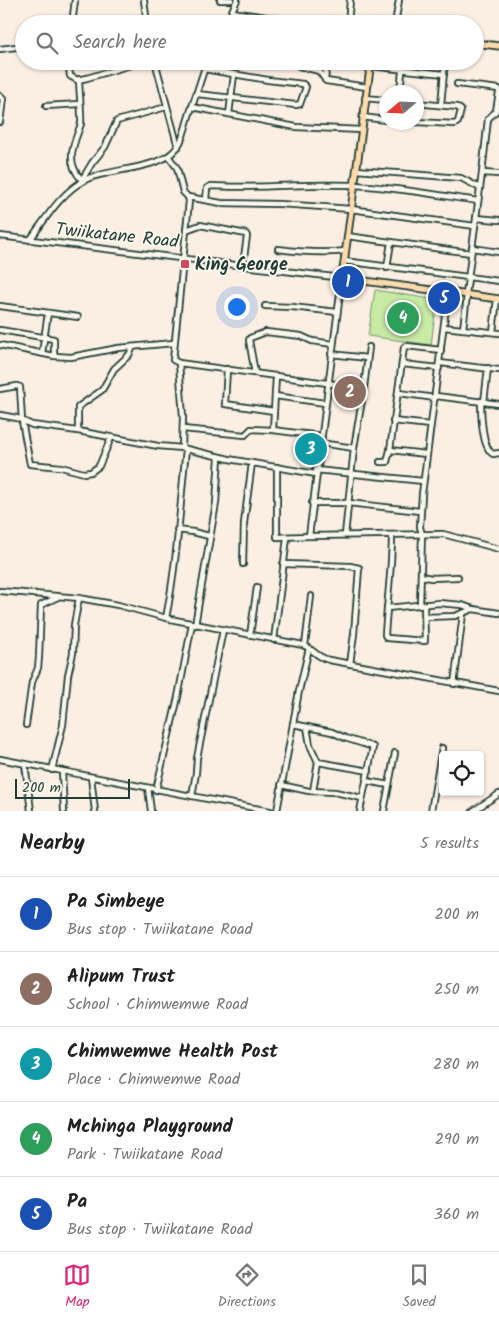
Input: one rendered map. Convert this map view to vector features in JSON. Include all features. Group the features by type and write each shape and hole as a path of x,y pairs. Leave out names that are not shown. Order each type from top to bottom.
{"main road":[{"path":"484,44 499,46"},
{"path":"342,278 369,70"},
{"name":"Twiikatane Road","path":"342,278 498,299"}],"street":[{"path":"73,15 75,0"},
{"path":"144,0 146,15"},
{"path":"220,0 234,1 230,15"},
{"path":"349,15 350,0"},
{"path":"396,15 399,0"},
{"path":"232,12 251,15"},
{"path":"0,49 15,47"},
{"path":"70,70 71,78 79,80 113,70"},
{"path":"157,70 178,147"},
{"path":"81,182 89,178 132,169 169,157 178,147 204,70"},
{"path":"197,94 298,105 302,100 306,87 302,84 209,70"},
{"path":"314,70 319,71 325,80 367,87"},
{"path":"325,80 326,70"},
{"path":"401,85 402,70"},
{"path":"410,70 444,74"},
{"path":"441,106 445,70"},
{"path":"229,114 234,75"},
{"path":"79,80 81,124 75,136 72,162 81,182"},
{"path":"457,84 499,90 496,111 488,118 463,329"},
{"path":"0,96 3,99 0,122"},
{"path":"365,98 379,99"},
{"path":"46,106 80,104"},
{"path":"424,104 460,108 457,123 451,125 424,123"},
{"path":"30,240 53,209 81,182 105,147 118,120 166,107"},
{"path":"192,107 296,127 361,130"},
{"path":"362,117 379,119"},
{"path":"169,157 177,168 183,192 188,197 229,203 280,204 351,209 475,226"},
{"path":"356,170 461,178 480,188"},
{"path":"482,173 499,174"},
{"path":"206,200 207,188 211,186 354,185 478,201"},
{"path":"188,197 172,359 179,363 364,388"},
{"path":"476,218 499,220"},
{"path":"186,230 200,225 246,234 248,236 243,265"},
{"name":"Twiikatane Road","path":"0,236 342,278"},
{"path":"347,236 499,252"},
{"path":"387,268 391,242"},
{"path":"278,250 315,253 345,251"},
{"path":"344,261 499,281"},
{"path":"309,536 320,436 342,278"},
{"path":"392,535 392,563 385,635 388,640 424,642 426,638 420,576 422,534 420,511 448,292"},
{"path":"444,327 496,333 498,299"},
{"path":"0,306 78,317"},
{"path":"265,306 337,312"},
{"path":"42,354 48,313"},
{"path":"0,330 55,339 54,356"},
{"path":"255,373 249,340 262,332 300,336 312,341 333,344"},
{"path":"0,345 54,356 76,357 133,346 174,343"},
{"path":"78,431 78,407 102,390 114,369 129,355 133,346"},
{"path":"380,462 387,462 390,450 404,348 406,346 441,350"},
{"path":"345,535 350,473 369,347"},
{"path":"331,354 367,358"},
{"path":"166,618 176,560 184,449 179,363"},
{"path":"402,364 499,370"},
{"path":"488,368 482,402 483,431 489,451 493,454 499,453"},
{"path":"227,369 225,404 274,411"},
{"path":"273,430 276,376"},
{"path":"0,389 20,387 22,421 31,464 61,467 84,473 91,472 99,466 111,438"},
{"path":"399,393 499,404"},
{"path":"275,396 325,402"},
{"path":"0,415 37,426 184,449 276,467 423,481"},
{"path":"394,421 430,426"},
{"path":"183,429 245,435 250,430 273,430 320,436"},
{"path":"320,443 354,448"},
{"path":"390,450 426,454"},
{"path":"156,790 205,569 217,495 219,457"},
{"path":"243,564 244,523 252,463"},
{"path":"276,467 278,538 345,535 449,535 499,549"},
{"path":"312,503 348,504 420,511"},
{"path":"177,530 209,536"},
{"path":"274,640 288,538"},
{"path":"283,564 350,566 359,568 350,664"},
{"path":"420,576 431,578 458,577"},
{"path":"250,635 257,587"},
{"path":"0,591 79,598 126,607 166,618 307,647 320,657 350,664 499,691"},
{"path":"277,811 307,647 311,596"},
{"path":"26,725 32,683 38,668 42,605 59,597"},
{"path":"52,770 63,725 68,675 73,654 74,625 79,598"},
{"path":"387,608 439,602 499,613"},
{"path":"425,617 463,614 473,609"},
{"path":"454,684 463,614"},
{"path":"192,796 204,721 223,630"},
{"path":"293,724 332,732 345,738 371,745 373,749 360,811"},
{"path":"308,727 310,745 318,762 313,791"},
{"path":"431,811 442,748"},
{"path":"384,811 395,752"},
{"path":"0,759 270,811"},
{"path":"318,762 368,771"},
{"path":"25,764 31,811"},
{"path":"62,771 64,811"},
{"path":"91,777 95,811"},
{"path":"366,781 389,786"},
{"path":"281,785 313,791 335,792 362,798"},
{"path":"148,788 152,811"},
{"path":"473,811 499,794"}],"green space":[{"path":"375,290 437,300 431,345 368,336"}],"place":[{"name":"King George","path":"185,264"},
{"name":"Pa Simbeye","path":"348,282"},
{"name":"Pa","path":"444,298"},
{"name":"Mchinga Playground","path":"403,318"},
{"name":"Alipum Trust","path":"350,392"},
{"name":"Chimwemwe Health Post","path":"311,449"}]}
